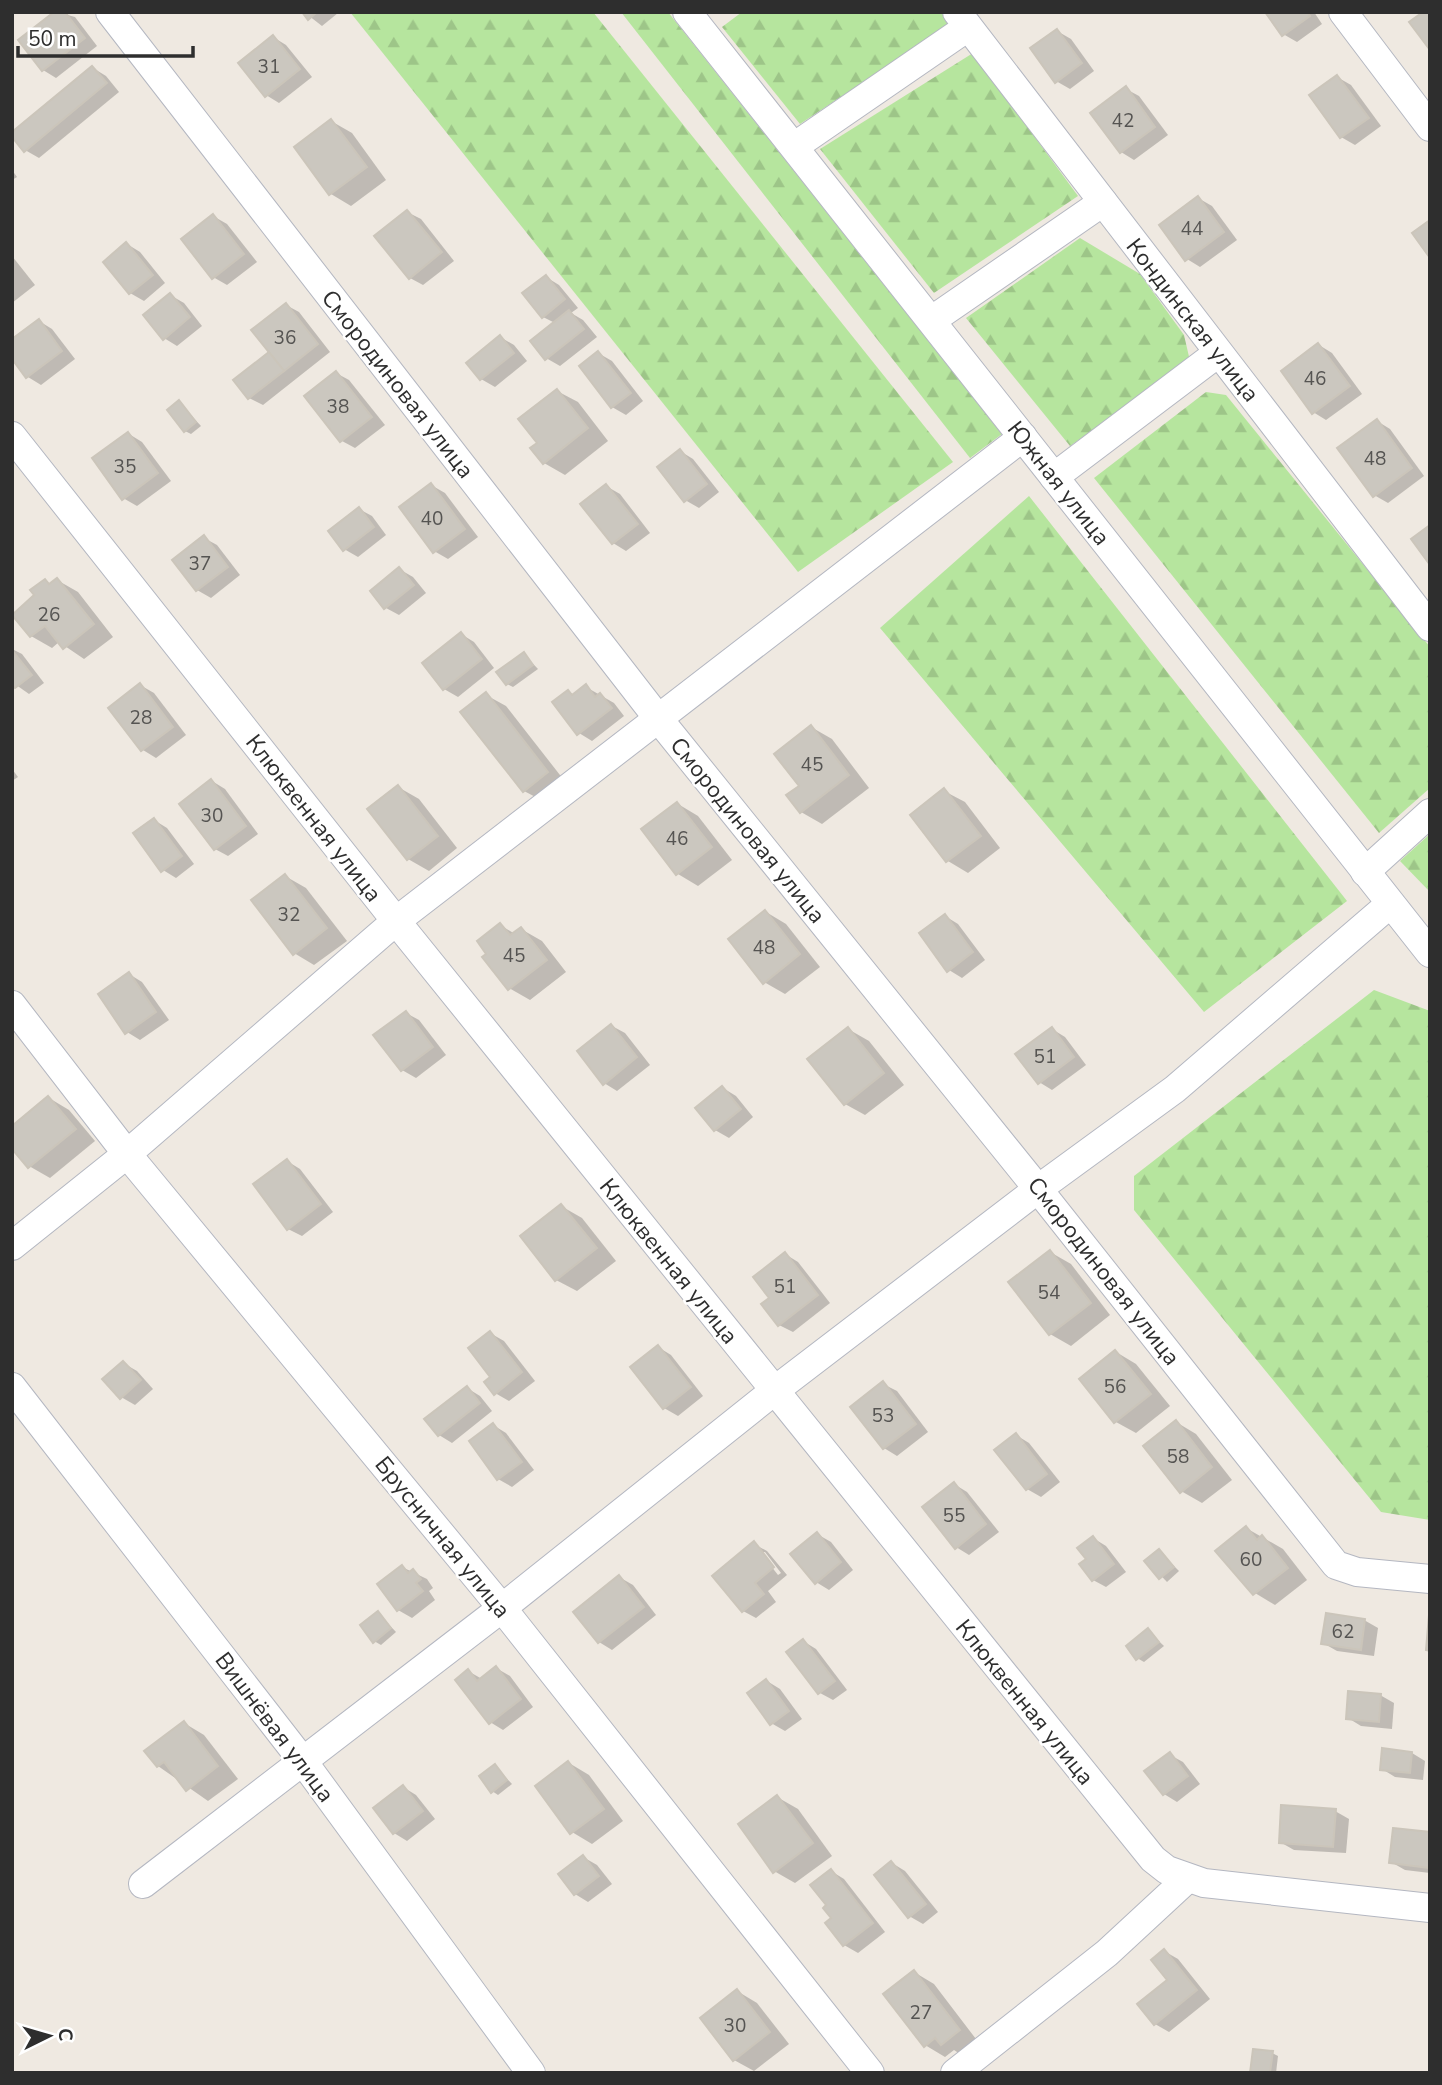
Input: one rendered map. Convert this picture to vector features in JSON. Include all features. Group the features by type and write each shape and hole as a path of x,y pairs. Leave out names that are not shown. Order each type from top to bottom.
{"street":[{"name":"Смородиновая улица","path":"110,12 657,717 1038,1189 1336,1565 1357,1572 1430,1579"},
{"path":"1343,12 1430,127"},
{"name":"Южная улица","path":"693,14 1430,953"},
{"path":"795,146 962,20"},
{"name":"Кондинская улица","path":"962,20 1430,627"},
{"path":"932,320 1103,202"},
{"path":"1054,477 1219,352"},
{"name":"Клюквенная улица","path":"12,436 396,921 1153,1859 1167,1870 1187,1879 1430,1908"},
{"path":"12,1246 127,1154 396,921 1023,437"},
{"path":"1365,872 1430,813"},
{"path":"142,1884 502,1608 774,1391 1038,1189 1175,1089 1390,904"},
{"name":"Брусничная улица","path":"12,1005 127,1154 502,1608 870,2073"},
{"name":"Вишнёвая улица","path":"12,1387 302,1760 531,2073"},
{"path":"955,2073 1107,1953 1187,1879"}],"green space":[{"path":"350,12 593,12 953,462 798,572"},
{"path":"621,12 668,12 1002,434 970,458"},
{"path":"742,12 941,12 949,25 800,124 722,27"},
{"path":"973,53 1078,196 934,293 820,149"},
{"path":"1080,238 1140,274 1184,335 1190,361 1070,446 966,318"},
{"path":"1206,392 1226,395 1430,647 1430,788 1379,833 1094,478"},
{"path":"1029,496 1347,901 1204,1012 880,628"},
{"path":"1430,834 1430,892 1400,861"},
{"path":"1374,990 1430,1011 1430,1520 1381,1512 1134,1210 1134,1176"}],"building":[{"path":"54,12 65,12 85,38 42,71 18,40"},
{"path":"302,12 317,12 308,20"},
{"path":"1265,12 1307,12 1310,16 1282,36"},
{"path":"1423,12 1430,12 1430,50 1409,22"},
{"path":"1057,29 1082,63 1055,83 1030,48"},
{"path":"273,35 300,69 265,97 238,63"},
{"path":"92,66 107,83 24,152 12,137 12,132"},
{"path":"1337,75 1369,118 1340,138 1309,95"},
{"path":"1126,86 1155,127 1120,153 1090,113"},
{"path":"331,119 367,167 329,195 294,147"},
{"path":"1198,196 1224,232 1185,261 1159,225"},
{"path":"407,210 442,252 409,279 374,236"},
{"path":"213,214 244,254 212,279 181,239"},
{"path":"1430,220 1430,258 1412,233"},
{"path":"126,242 153,275 129,294 103,262"},
{"path":"546,275 565,299 542,318 522,293"},
{"path":"170,293 190,317 163,340 143,315"},
{"path":"286,303 318,344 284,371 251,330"},
{"path":"569,310 584,329 545,360 530,341"},
{"path":"39,319 62,351 26,378 12,359 12,339"},
{"path":"500,335 514,353 480,380 466,363"},
{"path":"1318,343 1350,386 1312,414 1281,371"},
{"path":"598,351 631,393 611,408 579,366"},
{"path":"269,352 284,371 248,399 233,380"},
{"path":"336,371 372,417 340,442 304,396"},
{"path":"557,389 588,428 543,464 530,448 537,443 518,419"},
{"path":"179,400 196,422 184,432 167,410"},
{"path":"1377,419 1412,468 1373,497 1337,448"},
{"path":"128,432 158,473 122,500 92,458"},
{"path":"680,449 707,484 684,502 657,467"},
{"path":"431,483 465,529 433,553 399,507"},
{"path":"606,484 638,524 612,544 580,504"},
{"path":"359,507 374,527 343,551 328,531"},
{"path":"1430,525 1430,565 1411,539"},
{"path":"204,535 228,567 196,591 172,560"},
{"path":"399,567 414,585 384,609 370,591"},
{"path":"57,578 94,624 63,649 45,626 30,637 12,615 34,595 30,590 45,579 49,584"},
{"path":"461,632 482,659 443,690 422,663"},
{"path":"12,650 32,675 15,688 12,685"},
{"path":"524,652 533,665 506,685 496,672"},
{"path":"140,683 173,727 141,751 108,708"},
{"path":"586,684 595,697 600,693 612,708 577,735 552,702 568,690 572,695"},
{"path":"486,692 548,772 523,792 460,712"},
{"path":"811,725 849,775 800,813 786,795 799,786 774,754"},
{"path":"211,779 246,826 214,850 179,804"},
{"path":"398,785 438,836 407,860 367,809"},
{"path":"944,788 981,836 946,862 910,815"},
{"path":"677,802 712,847 676,875 641,829"},
{"path":"154,818 182,856 161,872 133,833"},
{"path":"285,874 327,928 293,955 251,900"},
{"path":"765,910 800,954 763,984 728,939"},
{"path":"945,914 973,952 947,972 919,933"},
{"path":"500,923 510,935 521,927 547,960 508,990 482,957 486,954 477,941"},
{"path":"129,972 156,1012 125,1034 98,994"},
{"path":"406,1011 433,1047 401,1071 373,1035"},
{"path":"611,1024 637,1057 603,1085 577,1051"},
{"path":"848,1027 884,1073 844,1105 807,1059"},
{"path":"1052,1027 1074,1057 1038,1084 1015,1054"},
{"path":"722,1086 741,1109 714,1131 695,1108"},
{"path":"48,1096 76,1129 28,1168 12,1149 12,1126"},
{"path":"287,1159 321,1204 287,1230 253,1184"},
{"path":"561,1204 597,1248 555,1281 520,1236"},
{"path":"1050,1250 1091,1303 1049,1335 1008,1282"},
{"path":"785,1252 818,1295 778,1326 761,1304 769,1298 753,1277"},
{"path":"490,1331 522,1372 494,1395 484,1382 490,1377 468,1348"},
{"path":"658,1345 691,1387 663,1409 630,1367"},
{"path":"1115,1350 1151,1394 1114,1423 1079,1379"},
{"path":"123,1361 141,1380 120,1399 102,1379"},
{"path":"883,1381 916,1424 883,1449 850,1407"},
{"path":"467,1386 480,1403 438,1436 424,1419"},
{"path":"1176,1420 1212,1467 1180,1493 1143,1446"},
{"path":"493,1423 522,1462 497,1480 469,1441"},
{"path":"1016,1433 1047,1474 1026,1490 994,1450"},
{"path":"954,1482 986,1524 955,1549 922,1507"},
{"path":"1246,1526 1257,1540 1262,1535 1288,1568 1253,1595 1215,1551"},
{"path":"817,1532 841,1562 815,1584 790,1554"},
{"path":"1093,1536 1114,1564 1092,1581 1079,1564 1086,1559 1077,1548"},
{"path":"754,1541 774,1567 755,1583 764,1594 742,1612 712,1576"},
{"path":"1159,1549 1174,1567 1159,1579 1144,1561"},
{"path":"402,1565 408,1573 413,1569 421,1579 416,1583 423,1591 397,1611 377,1584"},
{"path":"619,1575 644,1607 598,1643 573,1612"},
{"path":"378,1611 391,1628 373,1643 360,1625"},
{"path":"1326,1613 1365,1619 1361,1650 1321,1644"},
{"path":"1430,1615 1430,1651 1426,1650"},
{"path":"1148,1628 1159,1642 1136,1660 1126,1646"},
{"path":"803,1639 835,1681 818,1694 786,1652"},
{"path":"496,1666 521,1699 489,1724 455,1680 468,1669 477,1681"},
{"path":"766,1679 789,1711 770,1725 747,1693"},
{"path":"1348,1691 1381,1694 1379,1722 1346,1719"},
{"path":"184,1721 218,1766 186,1791 164,1762 157,1767 144,1751"},
{"path":"1382,1748 1412,1752 1410,1773 1380,1770"},
{"path":"1170,1752 1188,1776 1163,1795 1144,1771"},
{"path":"568,1761 604,1809 570,1834 535,1786"},
{"path":"495,1764 507,1780 491,1793 479,1776"},
{"path":"403,1785 423,1811 393,1834 373,1808"},
{"path":"777,1795 813,1843 773,1873 738,1824"},
{"path":"1281,1805 1336,1809 1333,1847 1279,1843"},
{"path":"1393,1828 1430,1832 1430,1868 1389,1863"},
{"path":"583,1855 599,1876 574,1895 558,1874"},
{"path":"891,1861 926,1904 908,1918 874,1875"},
{"path":"831,1869 873,1923 843,1946 825,1923 831,1918 823,1908 826,1905 810,1885"},
{"path":"1164,1949 1197,1990 1154,2025 1137,2004 1167,1980 1151,1960"},
{"path":"914,1970 960,2030 941,2045 935,2038 924,2047 883,1994"},
{"path":"737,1989 770,2032 733,2061 700,2018"},
{"path":"1253,2049 1273,2051 1270,2073 1250,2073"}]}
